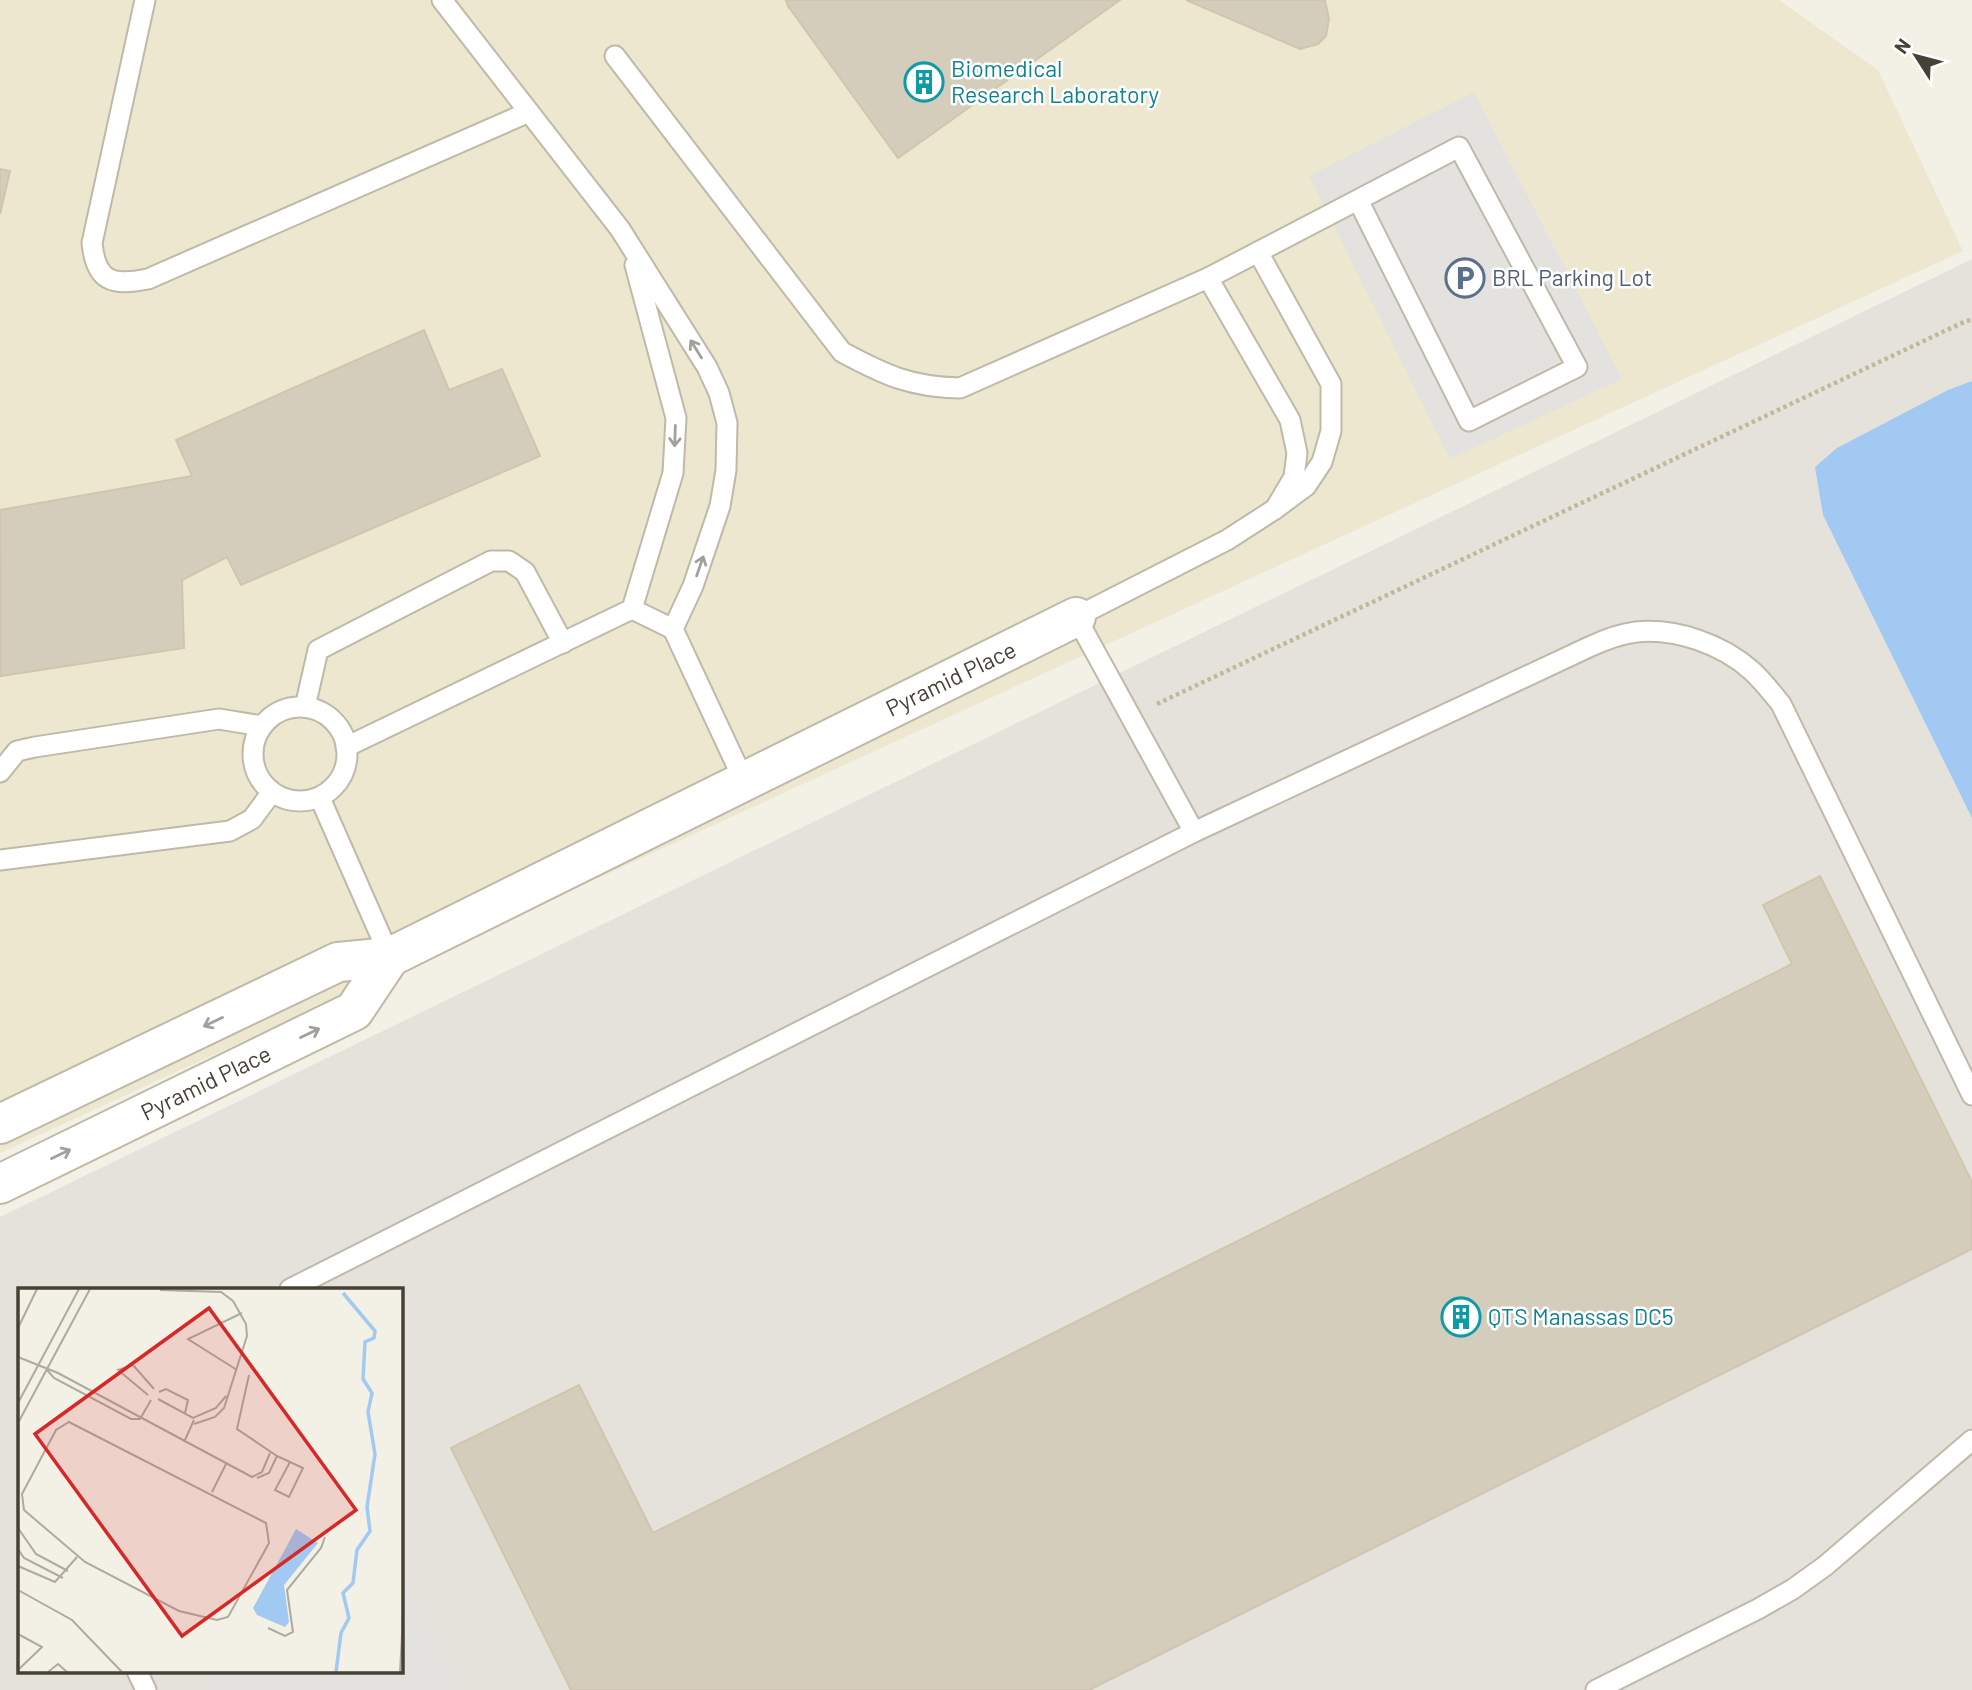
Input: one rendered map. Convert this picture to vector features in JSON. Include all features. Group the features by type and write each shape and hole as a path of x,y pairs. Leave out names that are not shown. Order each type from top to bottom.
{"street":[{"name":"Pyramid Place","path":"0,1124 338,962 390,957 1076,617"},
{"name":"Pyramid Place","path":"0,1184 354,1011 390,957"}],"lane":[{"path":"145,0 92,243 94,264 105,277 126,283 148,279 529,112"},
{"path":"442,0 620,229 707,367 719,393 727,423 726,470 720,506 693,586 673,629"},
{"path":"615,56 842,352 906,383 960,388 1208,278 1459,147 1577,367 1469,421 1358,200"},
{"path":"346,747 632,609 673,473 676,418 638,273 620,229"},
{"path":"1258,252 1331,384 1331,430 1322,462 1306,486 1275,509"},
{"name":"Pyramid Place","path":"1076,617 1227,540 1275,509 1294,477 1297,453 1290,420 1208,278"},
{"path":"305,707 318,650 491,561 509,561 525,572 563,643"},
{"path":"632,609 673,629 744,781"},
{"path":"1076,617 1194,832"},
{"path":"292,1288 1194,832 1613,637 1645,632 1694,639 1716,647 1744,664 1781,704 1972,1095"},
{"path":"305,707 328,715 344,735 348,759 339,782 320,798 295,802 272,792 257,774 253,749 262,726 281,710 305,707"},
{"path":"0,772 17,751 35,747 219,719 262,726"},
{"path":"0,860 230,831 252,819 272,792"},
{"path":"320,798 390,957"},
{"path":"1596,1690 1793,1589 1825,1566 1972,1440"},
{"path":"137,1672 146,1690"}],"path":[{"path":"1131,717 1972,320"}],"shaded area":[{"path":"0,0 1779,0 1878,70 1963,251 0,1153"},
{"name":"BRL Parking Lot","path":"1474,92 1622,379 1450,459 1309,176"},
{"path":"1972,259 1972,1690 0,1690 0,1217"},
{"path":"402,1573 459,1690 209,1690 200,1672 402,1672"}],"water":[{"path":"1972,381 1972,818 1823,515 1815,467 1837,448 1948,390"}],"building":[{"name":"Biomedical Research Laboratory","path":"786,0 1120,0 898,158"},
{"name":"Biomedical Research Laboratory","path":"1186,0 1325,0 1329,19 1326,36 1318,44 1300,49"},
{"path":"0,169 10,171 0,214"},
{"path":"424,330 449,390 502,369 540,456 241,585 227,557 182,580 184,648 1,676 0,510 192,476 176,440"},
{"name":"QTS Manassas DC5","path":"1820,876 1972,1182 1972,1249 1089,1690 571,1690 451,1448 579,1385 653,1533 1792,964 1763,905"}],"place":[{"name":"Biomedical Research Laboratory","path":"924,82"},
{"name":"BRL Parking Lot","path":"1465,278"},
{"name":"QTS Manassas DC5","path":"1461,1317"}]}
